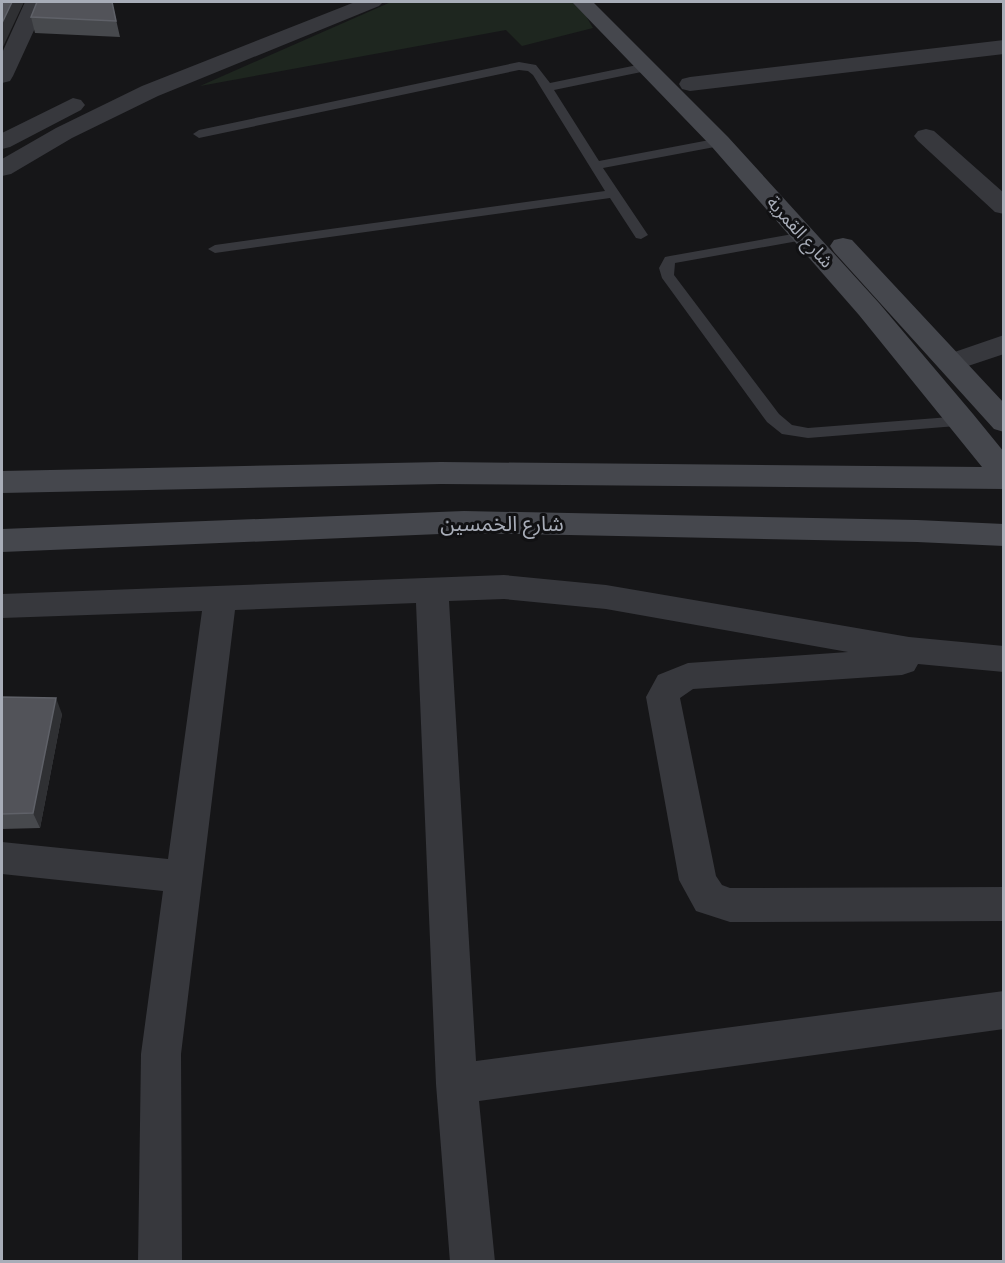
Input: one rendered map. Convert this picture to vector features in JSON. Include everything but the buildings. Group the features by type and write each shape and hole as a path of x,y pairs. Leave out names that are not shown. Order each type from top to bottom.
{"street":[{"path":"2,76 36,2"},
{"path":"2,142 82,100 318,2"},
{"path":"2,170 64,133 150,91 372,2"},
{"name":"شارع القمرية","path":"582,2 720,142 804,236 963,421 1004,476"},
{"path":"604,2 690,84 1004,422"},
{"path":"690,84 1004,47"},
{"path":"2,129 27,127"},
{"path":"926,136 1004,207"},
{"path":"976,182 1004,178"},
{"path":"950,363 1004,344"},
{"path":"2,482 441,473 1004,476"},
{"name":"شارع الخمسين","path":"2,541 464,522 905,530 1004,535"},
{"path":"2,606 504,587 606,597 909,650 991,658"},
{"path":"432,590 457,1084 473,1262"},
{"path":"160,1262 161,1054 220,597"},
{"path":"991,658 688,676 670,686 663,698 698,880 709,899 730,905 1004,904"},
{"path":"2,858 184,877"},
{"path":"457,1084 1004,1010"}],"lane":[{"path":"199,134 519,66 532,68 549,87 612,194 641,235"},
{"path":"549,87 647,67"},
{"path":"595,166 720,142"},
{"path":"215,249 612,194"},
{"path":"804,236 670,260 666,268 667,275 773,418 788,430 808,433 963,421"}],"shaded area":[{"path":"391,2 572,2 586,16 593,28 522,46 506,30 200,86"}]}
